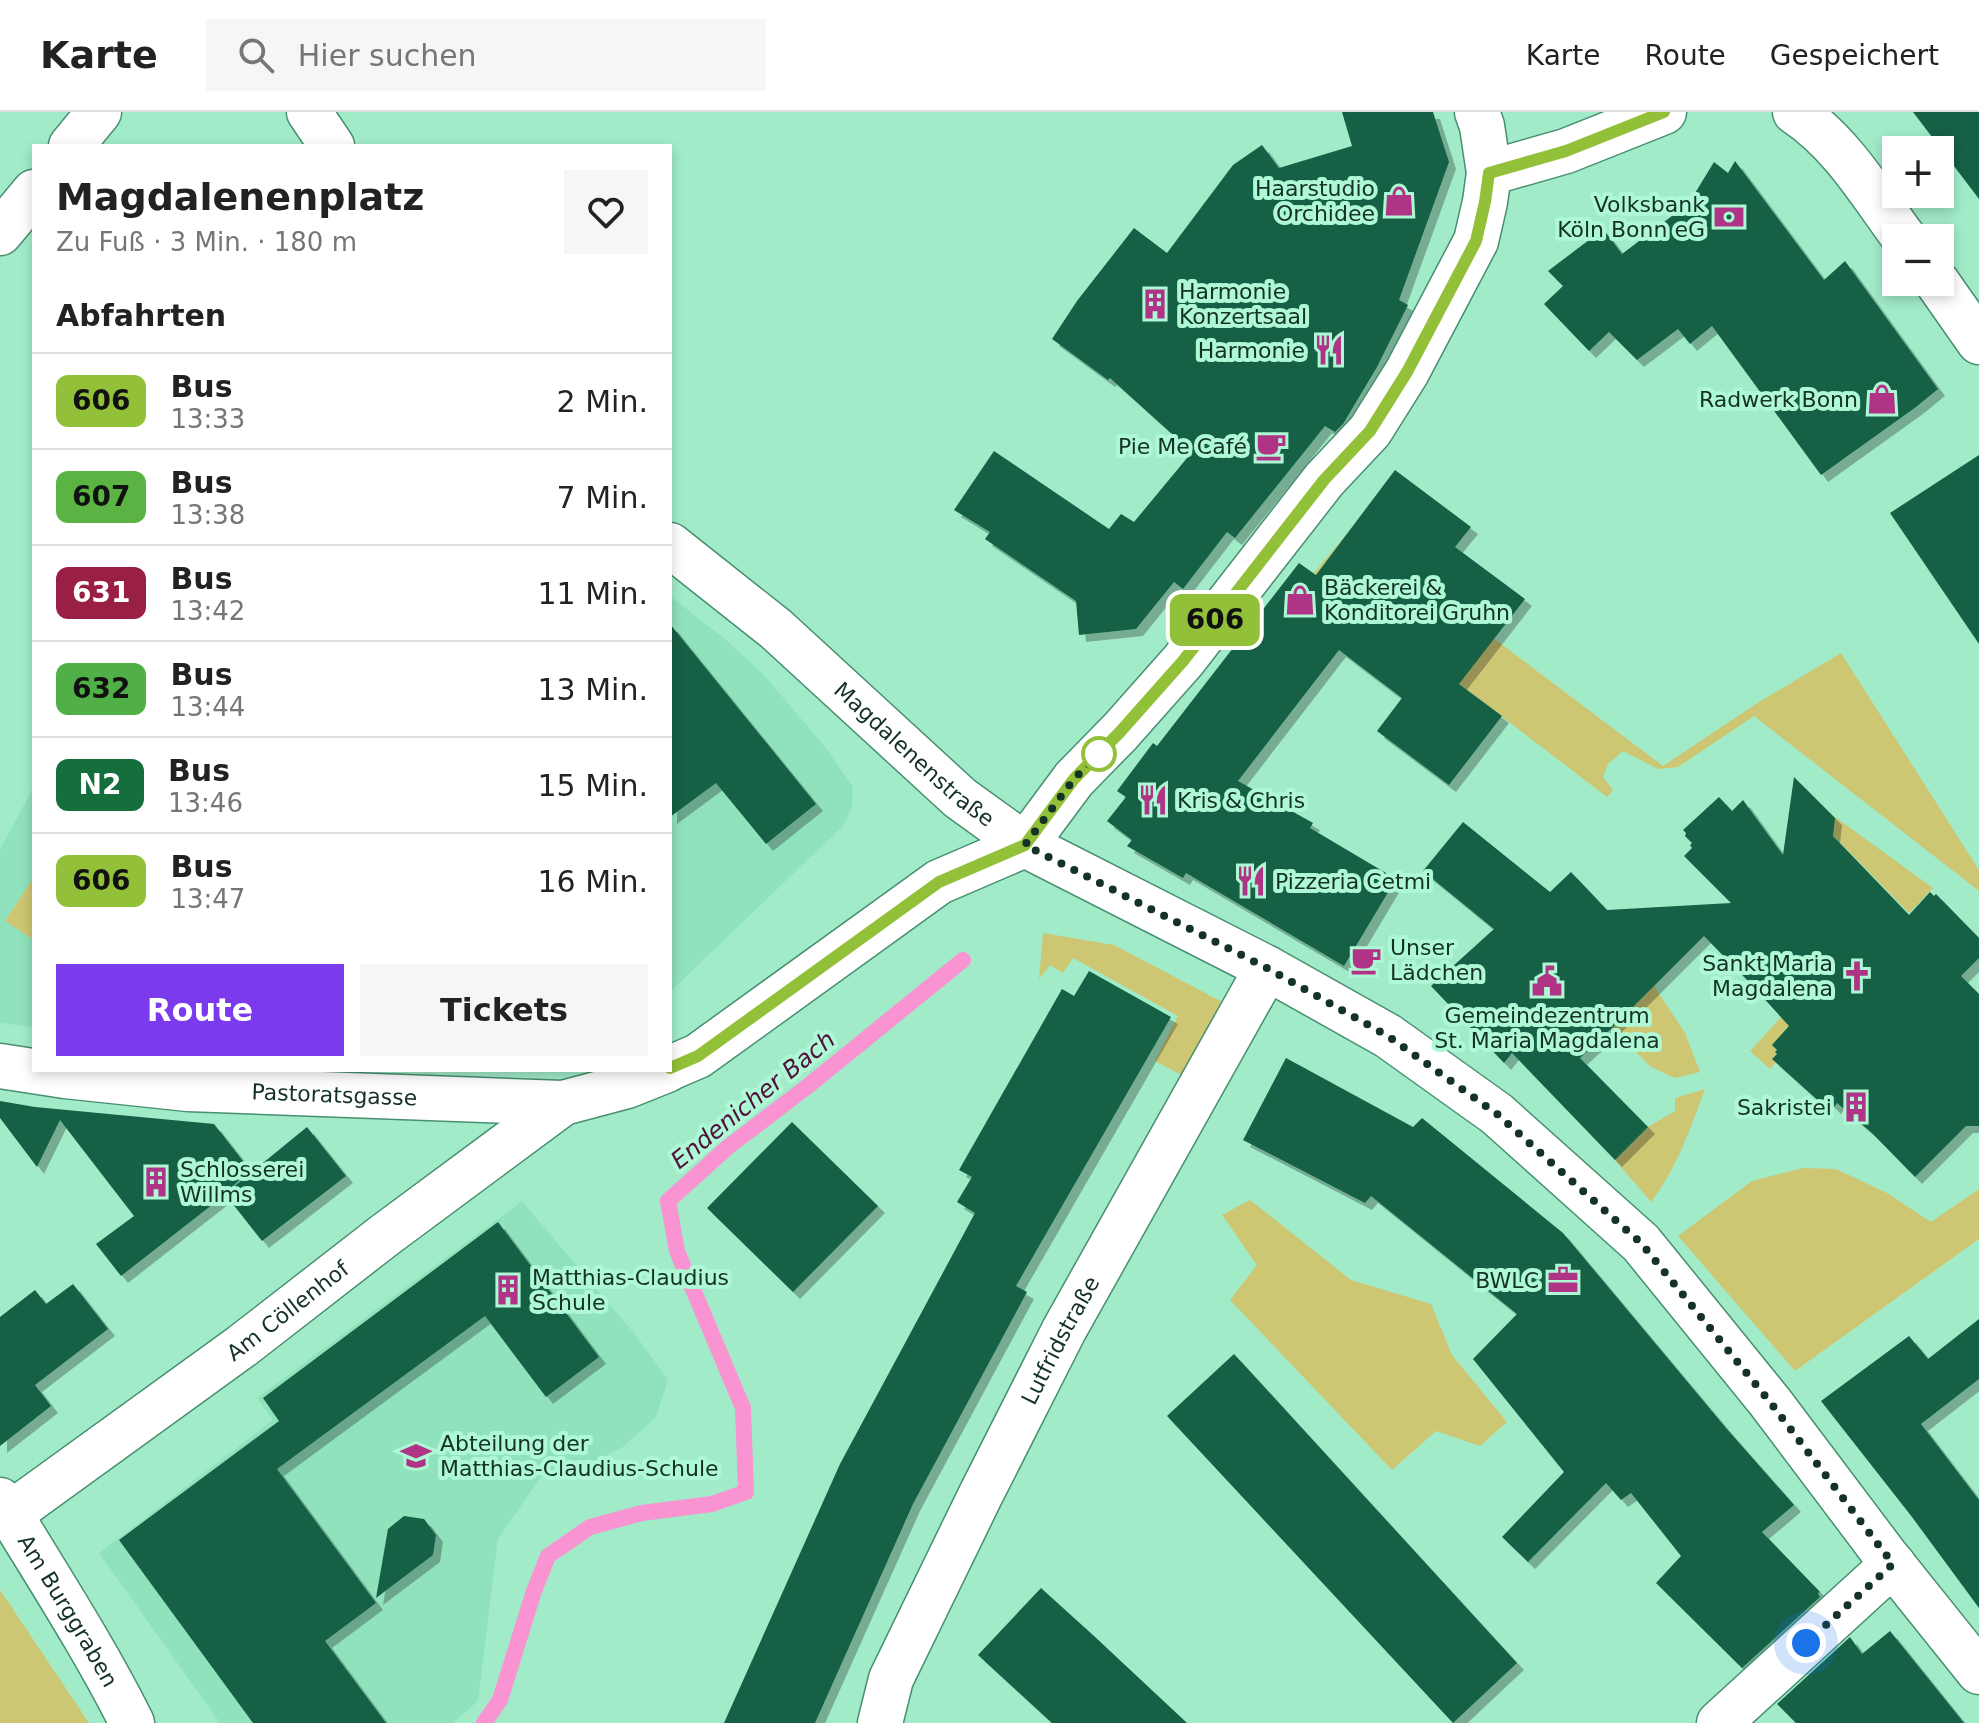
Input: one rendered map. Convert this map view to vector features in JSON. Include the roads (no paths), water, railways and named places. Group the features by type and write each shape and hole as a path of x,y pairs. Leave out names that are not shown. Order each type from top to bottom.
{"street":[{"path":"73,144 99,112"},
{"path":"309,112 331,144"},
{"path":"1025,845 1074,779 1183,661 1324,480 1370,431 1407,372 1476,241 1489,173 1477,112"},
{"path":"1489,173 1566,151 1664,112"},
{"path":"1795,112 1813,123 1847,161 1894,224"},
{"path":"0,233 32,194"},
{"path":"1947,296 1979,342"},
{"name":"Magdalenenstraße","path":"672,547 776,629 960,798 1025,845 1267,968 1388,1036 1497,1114 1641,1243 1770,1402 1979,1672"},
{"name":"Pastoratsgasse","path":"672,1067 698,1056 939,882 1025,845"},
{"name":"Lutfridstraße","path":"880,1723 891,1679 1064,1330 1267,968"},
{"name":"Pastoratsgasse","path":"0,1066 32,1071"},
{"name":"Pastoratsgasse","path":"39,1072 188,1089 563,1103 627,1086 661,1072"},
{"name":"Am Cöllenhof","path":"5,1507 242,1346 563,1103"},
{"name":"Am Burggraben","path":"5,1507 112,1682 132,1723"},
{"path":"1719,1723 1893,1564"}],"waterway":[{"name":"Endenicher Bach","path":"484,1723 500,1700 548,1556 590,1527 642,1513 712,1504 746,1492 743,1408 677,1251 668,1201 728,1147 963,960"}],"place":[{"name":"Haarstudio Orchidee","path":"1399,201"},
{"name":"Volksbank Köln Bonn eG","path":"1729,217"},
{"name":"Harmonie Konzertsaal","path":"1155,304"},
{"name":"Harmonie","path":"1329,350"},
{"name":"Radwerk Bonn","path":"1882,399"},
{"name":"Pie Me Café","path":"1271,446"},
{"name":"Bäckerei & Konditorei Gruhn","path":"1300,600"},
{"name":"Kris & Chris","path":"1153,800"},
{"name":"Pizzeria Cetmi","path":"1251,881"},
{"name":"Unser Lädchen","path":"1366,960"},
{"name":"Sankt Maria Magdalena","path":"1857,976"},
{"name":"Gemeindezentrum St. Maria Magdalena","path":"1547,981"},
{"name":"Sakristei","path":"1856,1107"},
{"name":"Schlosserei Willms","path":"156,1182"},
{"name":"BWLC","path":"1563,1280"},
{"name":"Matthias-Claudius Schule","path":"508,1290"},
{"name":"Abteilung der Matthias-Claudius-Schule","path":"416,1456"}]}
